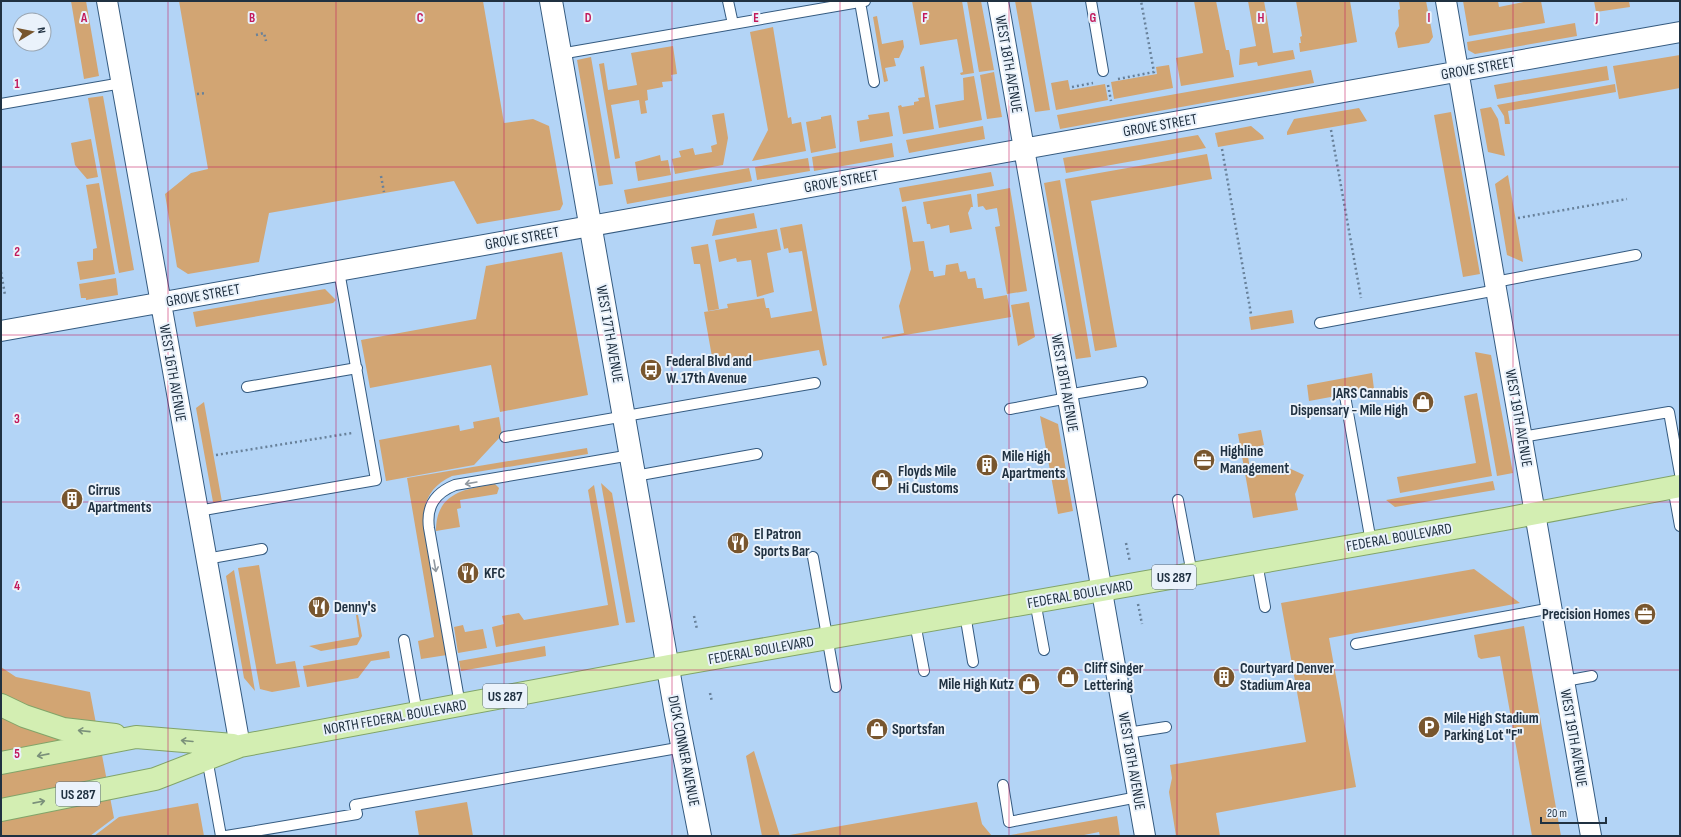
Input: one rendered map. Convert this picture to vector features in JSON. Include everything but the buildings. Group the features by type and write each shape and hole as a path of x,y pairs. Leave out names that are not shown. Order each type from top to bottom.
{"main road":[{"name":"FEDERAL BOULEVARD","path":"669,666 1535,513 1678,482"},
{"name":"NORTH FEDERAL BOULEVARD","path":"1,810 155,778 240,746 669,666"},
{"path":"1,705 24,716 63,729 136,737"},
{"name":"NORTH FEDERAL BOULEVARD","path":"1,763 136,737 240,746"}],"street":[{"name":"WEST 16TH AVENUE","path":"107,1 240,746"},
{"name":"WEST 17TH AVENUE","path":"551,1 669,666"},
{"name":"WEST 18TH AVENUE","path":"998,1 1145,836"},
{"name":"WEST 19TH AVENUE","path":"1446,1 1591,836"},
{"name":"GROVE STREET","path":"1,331 1680,32"},
{"name":"DICK CONNER AVENUE","path":"669,666 700,836"}],"lane":[{"path":"728,1 733,24"},
{"path":"560,54 862,1 874,82"},
{"path":"1091,1 1105,76"},
{"path":"1,104 122,83"},
{"path":"1320,323 1636,255"},
{"path":"198,511 376,480 339,271"},
{"path":"247,387 357,368"},
{"path":"1010,409 1142,382"},
{"path":"505,437 815,383"},
{"path":"1345,396 1371,542"},
{"path":"1522,437 1670,412 1678,482 1680,526"},
{"path":"635,476 757,454"},
{"path":"460,705 427,517 430,506 436,496 445,489 456,485 631,455"},
{"path":"1178,500 1192,574"},
{"path":"206,559 262,549"},
{"path":"813,557 836,687"},
{"path":"1257,562 1264,607"},
{"path":"1035,601 1044,650"},
{"path":"1356,644 1552,608"},
{"path":"965,614 974,662"},
{"path":"915,623 924,671"},
{"path":"404,640 417,713"},
{"path":"1565,681 1592,676"},
{"path":"1127,733 1166,727"},
{"path":"226,836 357,814 356,805 683,747"},
{"path":"207,758 221,836"},
{"path":"1003,785 1009,822 1138,797"}],"path":[{"path":"1115,79 1154,72 1142,1"},
{"path":"256,35 264,33 266,41"},
{"path":"1105,76 1111,101"},
{"path":"1072,86 1100,82"},
{"path":"197,94 207,93"},
{"path":"1331,130 1361,298"},
{"path":"1222,148 1251,314"},
{"path":"381,176 384,192"},
{"path":"1518,218 1627,199"},
{"path":"1,272 5,295"},
{"path":"216,455 368,430"},
{"path":"694,616 697,629"},
{"path":"710,693 712,702"}],"shaded area":[{"path":"71,1 86,1 99,76 84,79"},
{"path":"179,1 483,1 504,123 533,119 549,126 563,204 560,210 477,224 454,181 269,213 259,262 188,274 177,267 165,194 191,173 208,169"},
{"path":"912,1 962,1 974,73 961,75 960,73 963,72 957,39 920,45"},
{"path":"967,1 981,1 994,70 979,72"},
{"path":"1015,1 1031,1 1050,110 1035,112"},
{"path":"1194,1 1216,1 1226,50 1229,50 1234,77 1181,86 1176,58 1203,53"},
{"path":"1248,1 1264,1 1273,53 1293,50 1295,59 1258,66 1257,62 1239,65 1240,49 1256,46"},
{"path":"1296,1 1350,1 1357,42 1300,52 1299,43 1301,43 1300,37 1302,36"},
{"path":"1399,1 1426,1 1433,37 1429,43 1398,48 1395,33 1399,26"},
{"path":"1463,1 1498,1 1499,7 1529,1 1541,1 1545,23 1469,36"},
{"path":"1594,1 1629,1 1630,7 1596,12"},
{"path":"877,16 882,44 903,40 904,47 899,58 894,58 896,66 885,68 888,81 884,82 873,17"},
{"path":"1575,23 1577,36 1475,54 1468,50 1467,42"},
{"path":"773,27 788,118 791,117 792,124 801,122 806,151 752,161 768,130 750,32"},
{"path":"673,46 677,74 671,75 672,81 662,82 663,87 647,90 648,100 645,101 647,113 641,114 639,100 611,105 620,158 615,159 599,64 604,63 608,90 637,85 631,53"},
{"path":"1680,55 1680,88 1619,99 1613,66"},
{"path":"591,57 613,184 599,186 577,60"},
{"path":"1169,65 1173,88 1114,99 1111,82 1157,74 1156,67"},
{"path":"924,66 934,129 903,134 898,106 901,105 902,107 914,105 914,102 919,101 918,98 925,97 920,67"},
{"path":"1607,66 1609,80 1497,99 1494,85"},
{"path":"1311,70 1314,83 1060,129 1057,115"},
{"path":"994,72 1002,117 987,119 980,75"},
{"path":"974,76 982,120 939,128 935,105 964,100 963,78"},
{"path":"1068,80 1070,90 1105,84 1108,100 1056,110 1051,83"},
{"path":"1615,84 1616,92 1508,111 1510,124 1505,124 1504,116 1497,105"},
{"path":"103,96 134,270 119,273 88,98"},
{"path":"1491,107 1498,119 1505,156 1488,152 1480,109"},
{"path":"1359,108 1367,121 1287,135 1287,132 1294,119"},
{"path":"889,112 893,136 860,142 857,121 869,119 868,115"},
{"path":"1451,112 1480,274 1463,277 1434,115"},
{"path":"724,113 728,138 723,165 675,174 672,159 681,157 679,151 693,148 695,155 712,152 711,146 717,144 712,115"},
{"path":"831,115 836,148 811,153 806,122"},
{"path":"983,126 985,139 909,153 906,140"},
{"path":"1251,126 1263,136 1264,139 1218,147 1215,133"},
{"path":"1198,135 1206,148 1066,173 1063,158"},
{"path":"91,139 98,177 87,179 75,165 71,143"},
{"path":"892,143 894,157 814,171 812,157"},
{"path":"1207,154 1212,179 1091,201 1117,347 1095,351 1065,179"},
{"path":"660,155 661,161 668,160 671,175 638,181 635,162"},
{"path":"808,158 810,171 757,180 755,167"},
{"path":"749,168 752,181 627,204 624,190"},
{"path":"991,172 994,186 902,202 899,188"},
{"path":"1508,175 1523,262 1507,255 1495,184"},
{"path":"1060,180 1091,357 1076,359 1044,183"},
{"path":"99,183 115,274 80,280 77,262 93,260 93,249 97,248 86,185"},
{"path":"1010,188 1027,291 1007,294 995,227 1000,226 997,208 986,210 983,206 978,207 977,194"},
{"path":"971,194 973,207 971,207 968,213 972,229 950,233 949,225 931,229 930,224 927,224 923,202"},
{"path":"906,206 913,242 924,241 929,271 933,271 934,277 945,275 946,265 958,263 960,272 966,271 968,279 975,278 977,288 982,288 984,299 1007,295 1011,317 882,339 882,337 904,333 899,306 911,269 902,207"},
{"path":"754,213 757,228 712,236 716,220"},
{"path":"802,224 827,365 823,366 819,350 714,368 704,312 728,308 727,304 764,298 766,308 769,308 771,318 812,311 802,251 789,253 788,248 784,249 780,228"},
{"path":"777,229 781,250 767,253 774,292 757,297 751,260 737,262 736,258 719,262 715,240"},
{"path":"708,244 719,309 708,311 700,264 694,264 691,247"},
{"path":"562,252 588,395 500,412 491,365 370,388 361,340 476,319 486,266"},
{"path":"116,278 118,295 86,300 86,298 81,298 79,284"},
{"path":"325,289 336,300 333,303 196,327 193,312"},
{"path":"1029,302 1035,337 1018,346 1011,305"},
{"path":"1292,310 1294,323 1251,330 1249,317"},
{"path":"1475,352 1491,355 1513,473 1497,476"},
{"path":"1372,373 1374,389 1309,401 1307,385"},
{"path":"1477,393 1492,476 1400,493 1397,477 1476,463 1464,396"},
{"path":"204,402 222,502 213,502 196,408"},
{"path":"1040,416 1058,424 1073,511 1058,514"},
{"path":"499,417 502,435 474,465 386,481 379,440 459,425 460,431 474,428 473,422"},
{"path":"1261,430 1264,445 1247,449 1251,476 1291,469 1304,475 1295,494 1298,510 1253,518 1238,434"},
{"path":"587,448 588,454 452,476 440,483 431,492 426,504 423,518 447,655 421,659 418,641 434,637 407,478"},
{"path":"1493,481 1495,490 1395,507 1386,500"},
{"path":"601,483 612,493 635,622 626,623"},
{"path":"495,484 499,488 497,494 460,500 461,508 457,509 460,527 436,531 437,518 446,501 463,491"},
{"path":"594,485 619,625 496,647 492,627 504,624 502,616 519,613 524,620 608,605 588,490"},
{"path":"259,565 276,664 295,661 300,687 272,692 260,689 238,568"},
{"path":"1474,569 1520,603 1329,638 1356,787 1216,813 1220,836 1176,836 1169,792 1172,778 1170,765 1306,742 1281,603"},
{"path":"234,570 255,691 244,678 226,576"},
{"path":"356,615 358,615 362,636 357,645 321,651 309,646 359,637"},
{"path":"463,625 465,632 483,629 487,648 458,653 454,627"},
{"path":"1524,626 1561,836 1532,836 1500,656 1481,659 1478,657 1474,635"},
{"path":"545,646 546,656 461,671 459,661"},
{"path":"389,651 390,658 371,661 358,678 307,687 303,666"},
{"path":"1,667 16,677 90,692 114,818 90,836 1,836"},
{"path":"754,751 780,836 762,836 746,756"},
{"path":"467,802 473,836 419,836 415,811"},
{"path":"977,802 982,824 992,836 784,836"},
{"path":"198,803 204,836 94,836 119,817"},
{"path":"1117,816 1120,836 1100,836 1099,832 1079,836 1005,836"}],"place":[{"name":"Federal Blvd and W. 17th Avenue","path":"651,370"},
{"name":"JARS Cannabis Dispensary - Mile High","path":"1423,402"},
{"name":"Highline Management","path":"1204,460"},
{"name":"Mile High Apartments","path":"987,465"},
{"name":"Floyds Mile Hi Customs","path":"882,480"},
{"name":"Cirrus Apartments","path":"72,499"},
{"name":"El Patron Sports Bar","path":"738,543"},
{"name":"KFC","path":"468,573"},
{"name":"Denny's","path":"319,607"},
{"name":"Precision Homes","path":"1645,614"},
{"name":"Cliff Singer Lettering","path":"1068,677"},
{"name":"Courtyard Denver Stadium Area","path":"1224,677"},
{"name":"Mile High Kutz","path":"1029,684"},
{"name":"Mile High Stadium Parking Lot \"F\"","path":"1429,727"},
{"name":"Sportsfan","path":"877,729"}]}
